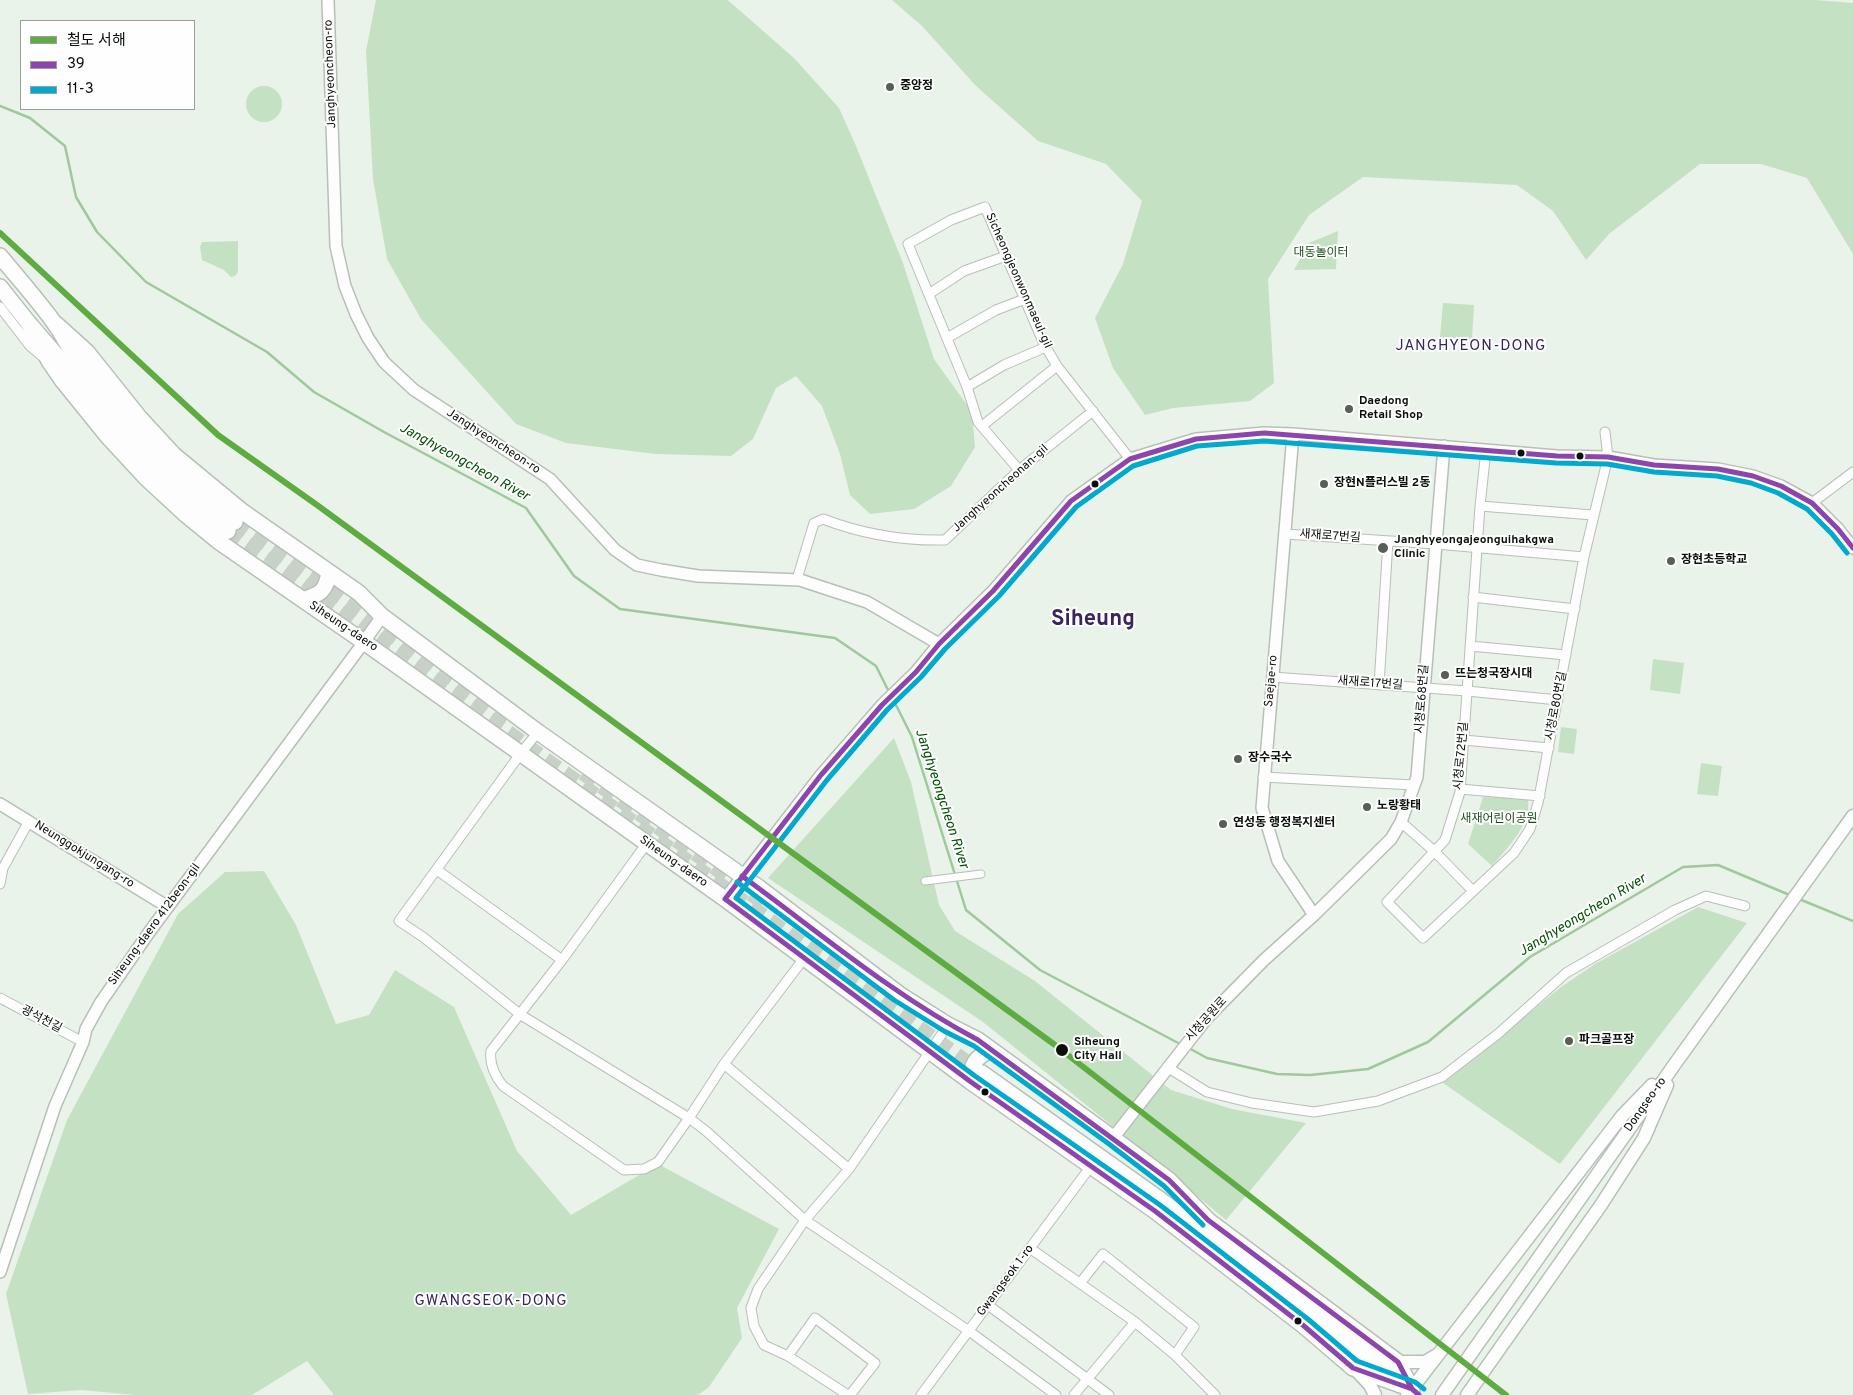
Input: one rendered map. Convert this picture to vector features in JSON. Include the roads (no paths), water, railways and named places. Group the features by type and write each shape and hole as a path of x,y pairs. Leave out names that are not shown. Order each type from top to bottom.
{"main road":[{"name":"Siheung-daero","path":"0,256 56,324 87,352 139,417 174,454 243,512 359,593 382,616 538,732 742,876 899,994 948,1025 978,1040 983,1067 1091,1166 1162,1217 1304,1326 1353,1368 1413,1393"},
{"name":"Siheung-daero","path":"0,287 130,441 167,480 196,507 232,526 138,433 78,361 56,324"},
{"name":"Siheung-daero","path":"27,321 49,361 109,438 152,484 184,514 218,541 647,843 805,957 930,1051 983,1067 1113,1138 1169,1180 1208,1220"},
{"path":"303,600 322,592 328,584 329,572"},
{"name":"Dongseo-ro","path":"1445,1390 1677,1061 1853,816"},
{"path":"882,1015 893,1012 897,1008 899,994"},
{"path":"1413,1393 1440,1353 1622,1116 1677,1061"},
{"path":"1471,1392 1644,1138 1677,1061"},
{"name":"Siheung-daero","path":"983,1067 1208,1220 1398,1362 1413,1393"},
{"name":"Siheung-daero","path":"983,1067 1413,1393"},
{"path":"1398,1362 1424,1362 1440,1353"},
{"path":"1353,1368 1370,1385 1376,1395"}],"street":[{"name":"Janghyeoncheon-ro","path":"328,0 336,246 345,286 356,314 368,338 384,362 414,390 550,479 615,550 637,565 698,576 797,580 867,602 939,644"},
{"name":"Sicheongjeonwonmaeul-gil","path":"1019,470 978,422 967,387 908,244 951,220 985,207 1046,348 1057,366 1130,459"},
{"path":"929,294 964,271 1006,256"},
{"path":"947,338 996,310 1024,299"},
{"path":"0,307 30,346 49,361"},
{"path":"967,387 1004,366 1046,348"},
{"path":"982,426 1057,366"},
{"name":"Janghyeoncheonan-gil","path":"797,580 814,523 823,519 844,527 880,536 921,541 945,540 1019,470 1093,411"},
{"name":"시청로80번길","path":"1423,938 1514,853 1530,829 1540,796 1584,557 1608,457 1605,432"},
{"path":"725,899 821,775 882,705 916,672 939,644 993,591 1071,501 1130,459 1196,439 1264,433 1557,456 1608,457 1654,465 1718,469 1753,476 1781,486 1812,503 1838,529 1853,548"},
{"name":"Saejae-ro","path":"1293,434 1263,777 1262,808 1278,861 1314,915"},
{"name":"시청로68번길","path":"1314,915 1391,839 1401,822 1417,777 1444,446"},
{"name":"시청로72번길","path":"1423,938 1387,902 1444,840 1460,789 1476,548 1486,450"},
{"path":"1812,503 1853,472"},
{"path":"1480,506 1593,515"},
{"name":"새재로7번길","path":"1285,534 1436,544 1584,557"},
{"path":"1379,685 1388,541"},
{"path":"1473,597 1575,609"},
{"name":"Siheung-daero 412beon-gil","path":"0,1272 55,1106 83,1042 86,1029 100,1002 382,616"},
{"path":"1470,646 1566,655"},
{"name":"새재로17번길","path":"1272,677 1467,691 1558,700"},
{"path":"538,732 399,921 423,937 521,1014 706,1130 805,1220 968,1331 1056,1395"},
{"path":"1464,740 1549,748"},
{"path":"1263,777 1414,785"},
{"path":"1460,789 1540,796"},
{"name":"Neunggokjungang-ro","path":"0,804 168,907"},
{"path":"0,884 3,868 29,821"},
{"path":"1401,822 1434,851 1473,891"},
{"path":"647,843 562,960 491,1051 492,1064 498,1081 502,1086 624,1170 644,1169 658,1162 724,1064 805,957"},
{"path":"437,870 562,960"},
{"path":"925,881 981,874"},
{"path":"1171,1063 1207,1092 1252,1103 1314,1112 1378,1101 1442,1078 1499,1033 1566,973 1675,910 1706,896 1745,906"},
{"name":"시청공원로","path":"1113,1138 1207,1018 1264,960 1314,915"},
{"name":"광석천길","path":"0,998 83,1042"},
{"path":"788,1356 815,1318 875,1363 849,1395 788,1356 764,1345 754,1326 751,1308 758,1290 805,1220 849,1169 948,1025"},
{"path":"724,1064 849,1169"},
{"name":"Gwangseok 1-ro","path":"922,1395 1091,1166"},
{"path":"1031,1249 1081,1282 1135,1322 1175,1355 1216,1395"},
{"path":"1081,1282 1103,1254 1194,1328 1175,1355"},
{"path":"988,1305 1109,1395"},
{"path":"1074,1395 1135,1322"}],"waterway":[{"name":"Janghyeongcheon River","path":"0,106 30,118 65,146 76,197 97,232 146,282 267,352 314,392 526,508 574,576 620,609 835,638 876,666 889,692"},
{"name":"Janghyeongcheon River","path":"893,699 912,737 966,910 1040,970 1182,1045"},
{"name":"Janghyeongcheon River","path":"1187,1047 1207,1058 1277,1074 1310,1075 1368,1069 1428,1042 1530,957 1683,867 1718,865 1792,896"},
{"name":"Janghyeongcheon River","path":"1799,899 1853,921"}],"tunnel":[{"path":"235,522 508,718"},
{"path":"228,531 982,1073"},
{"path":"583,773 767,905"}],"rail line":[{"name":"서해","path":"0,233 218,435 317,505 1055,1045 1506,1395"}],"place":[{"name":"중앙정","path":"890,87"},
{"name":"Daedong Retail Shop","path":"1349,409"},
{"name":"장현N플러스빌 2동","path":"1324,484"},
{"name":"Janghyeongajeonguihakgwa Clinic","path":"1383,548"},
{"name":"장현초등학교","path":"1671,561"},
{"name":"뜨는청국장시대","path":"1445,675"},
{"name":"장수국수","path":"1238,759"},
{"name":"노랑황태","path":"1367,807"},
{"name":"연성동 행정복지센터","path":"1223,824"},
{"name":"파크골프장","path":"1569,1041"},
{"name":"Siheung City Hall","path":"1062,1050"}],"district":[{"name":"JANGHYEON-DONG","path":"1471,347"},
{"name":"Siheung","path":"1093,621"},
{"name":"GWANGSEOK-DONG","path":"491,1302"}],"park label":[{"name":"대동놀이터","path":"1321,254"},
{"name":"새재어린이공원","path":"1499,820"}]}
